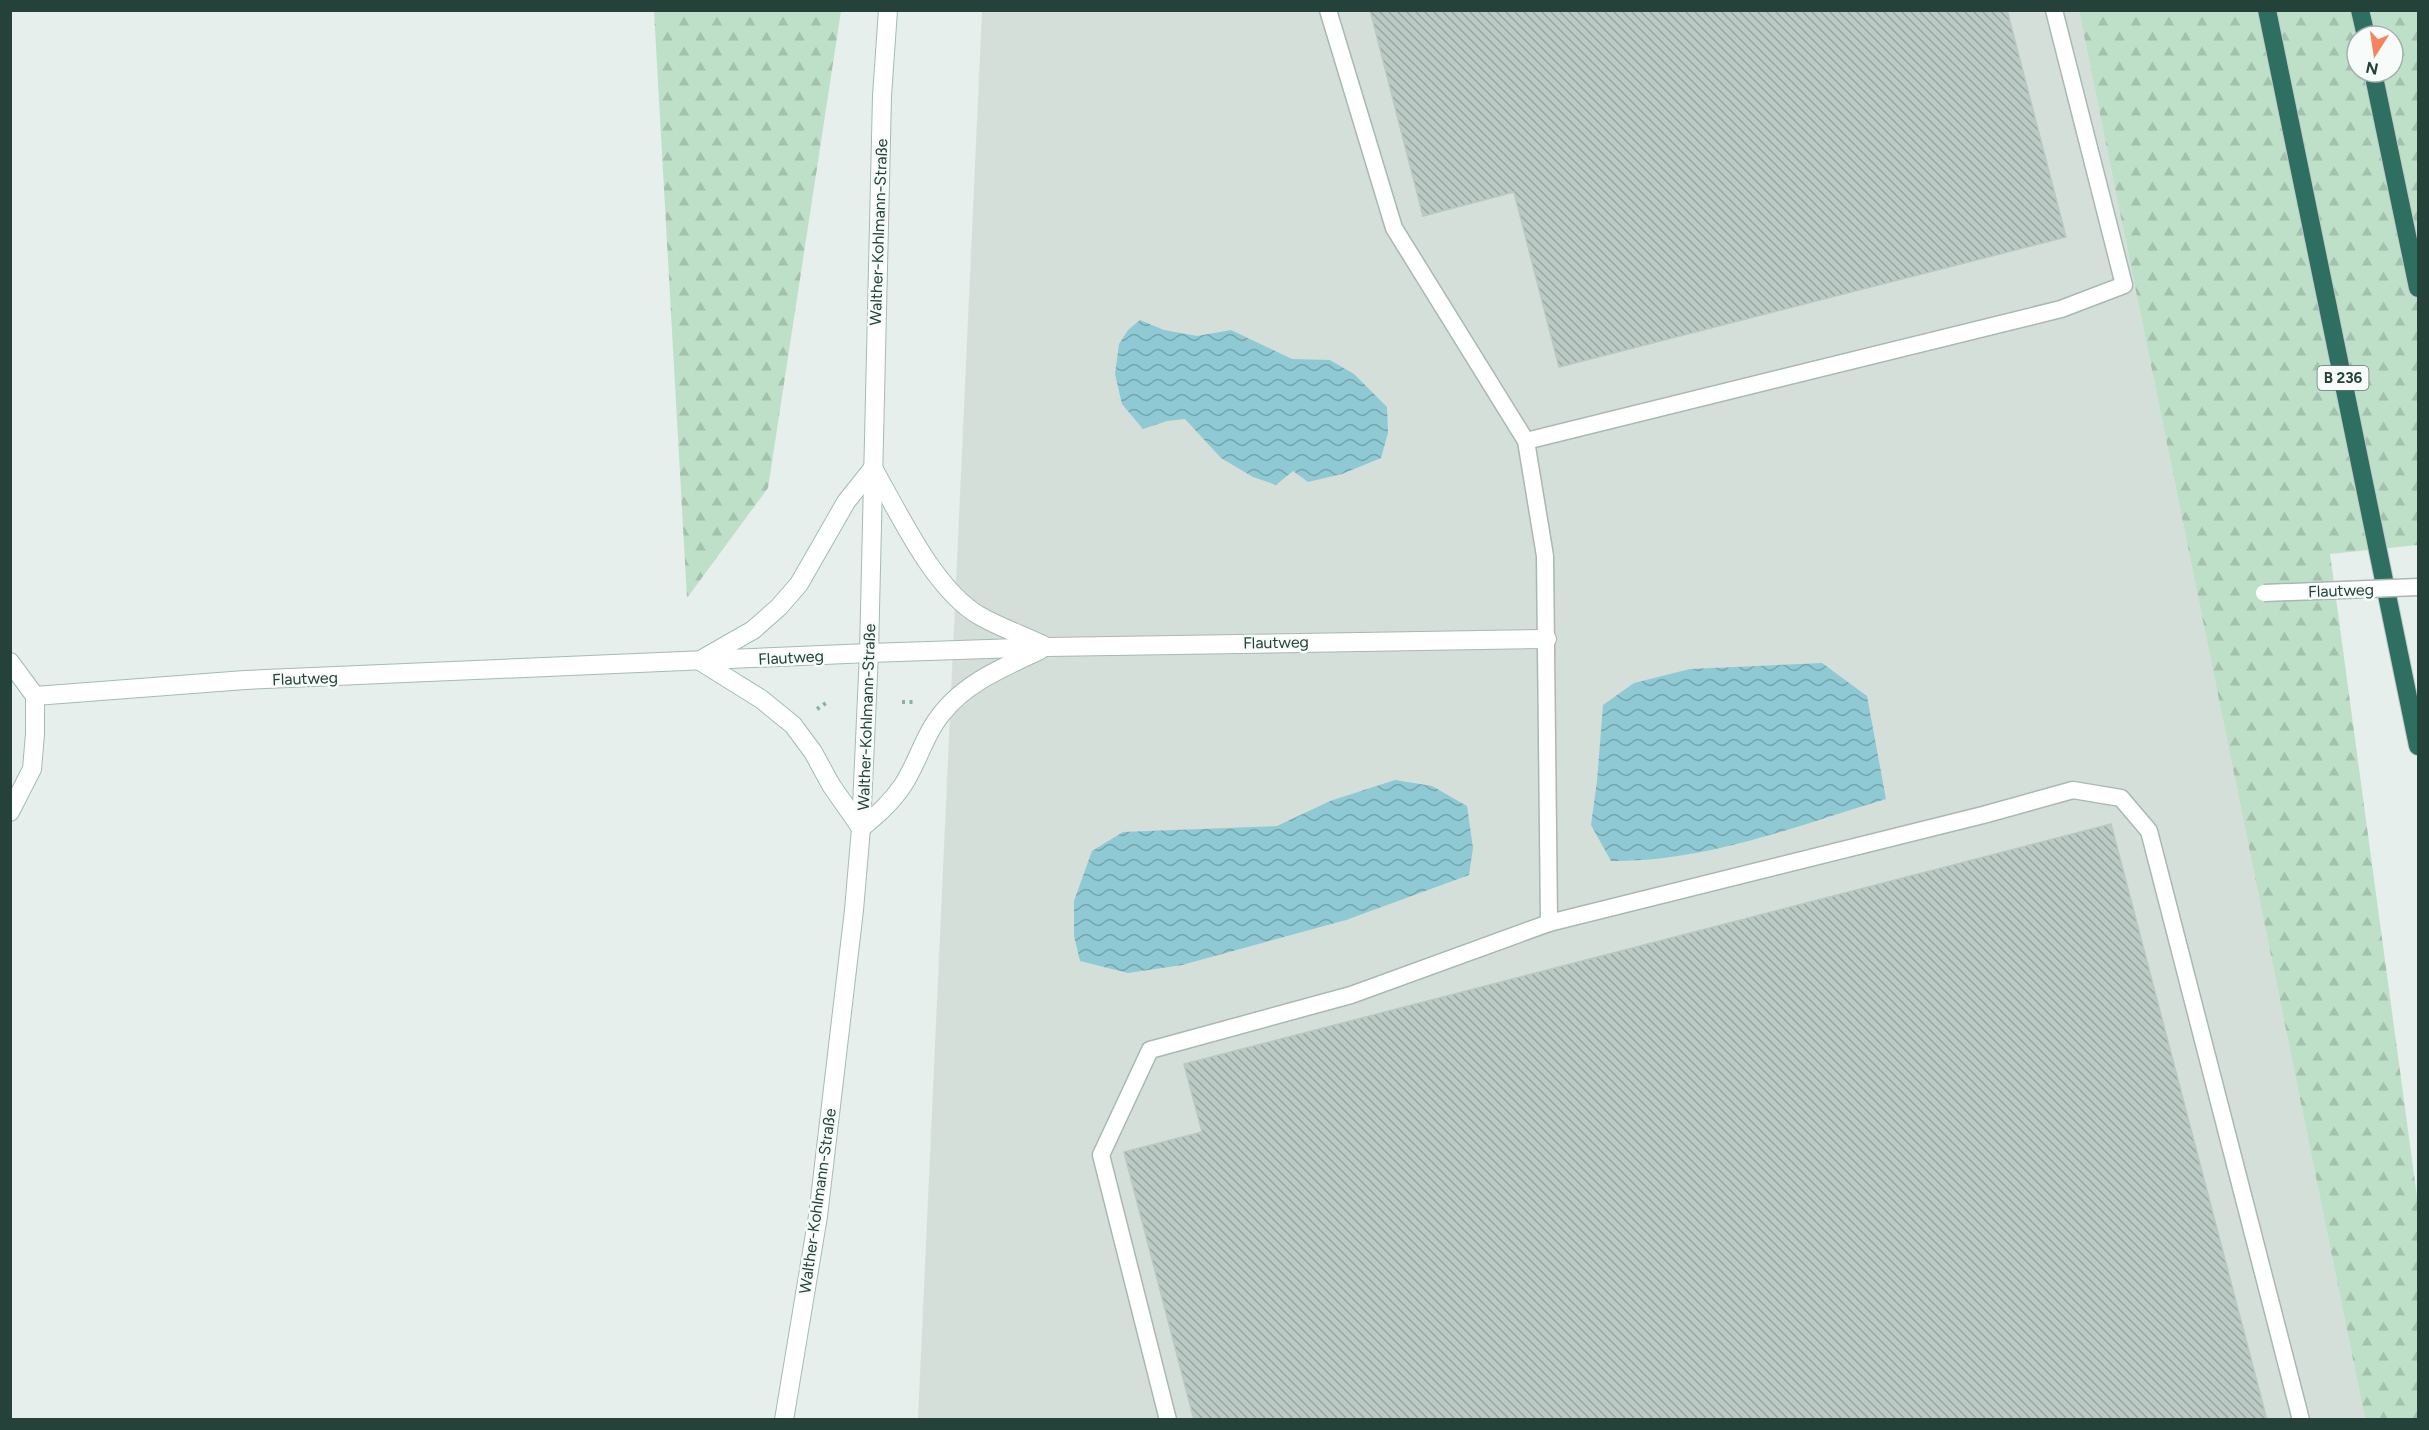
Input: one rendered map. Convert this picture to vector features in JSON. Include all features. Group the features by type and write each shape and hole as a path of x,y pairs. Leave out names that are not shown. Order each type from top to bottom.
{"highway":[{"name":"B 236","path":"2267,10 2418,746"},
{"path":"2376,84 2418,288"}],"main road":[{"name":"Walther-Kohlmann-Straße","path":"784,1419 818,1216 854,910 861,828 869,653 882,96 888,10"},
{"path":"873,468 922,554 946,586 978,615 1047,647 977,680 943,712 919,752 904,784 886,808 861,828 831,785 813,752 793,725 761,699 700,661 753,630 779,608 799,584 846,502 873,468"},
{"name":"Flautweg","path":"35,696 245,680 869,653 1047,647 1547,639"},
{"path":"10,662 35,696 32,769 10,812"}],"lane":[{"path":"1328,10 1394,228 1527,441 1545,556 1549,923"},
{"path":"1527,441 2061,309 2124,285 2054,10"},
{"name":"Flautweg","path":"2264,593 2418,587"},
{"path":"1168,1419 1101,1155 1150,1050 1351,995 1549,923 1960,821 2073,790 2121,798 2149,831 2301,1419"}],"shaded area":[{"path":"982,11 2079,11 2365,1419 918,1419"}],"green space":[{"path":"654,11 841,11 768,488 687,598"},
{"path":"2079,11 2418,11 2418,545 2330,554 2418,1204 2418,1419 2365,1419"}],"water":[{"path":"1140,320 1164,330 1197,336 1231,330 1292,359 1330,360 1354,374 1387,407 1388,433 1381,458 1342,474 1308,482 1293,471 1276,485 1253,477 1221,458 1185,419 1167,421 1143,429 1122,404 1115,374 1119,344 1128,330"},
{"path":"1822,663 1867,696 1886,799 1784,831 1716,849 1646,860 1611,861 1591,825 1603,705 1634,683 1690,669"},
{"path":"1395,780 1432,786 1467,806 1473,848 1469,875 1346,920 1182,965 1128,973 1080,961 1074,936 1074,901 1092,851 1123,832 1277,826 1330,801"}],"building":[{"path":"1370,10 2007,10 2066,237 1559,367 1514,192 1423,216"},
{"path":"2111,824 2267,1420 1194,1420 1124,1152 1202,1132 1184,1064"}]}
